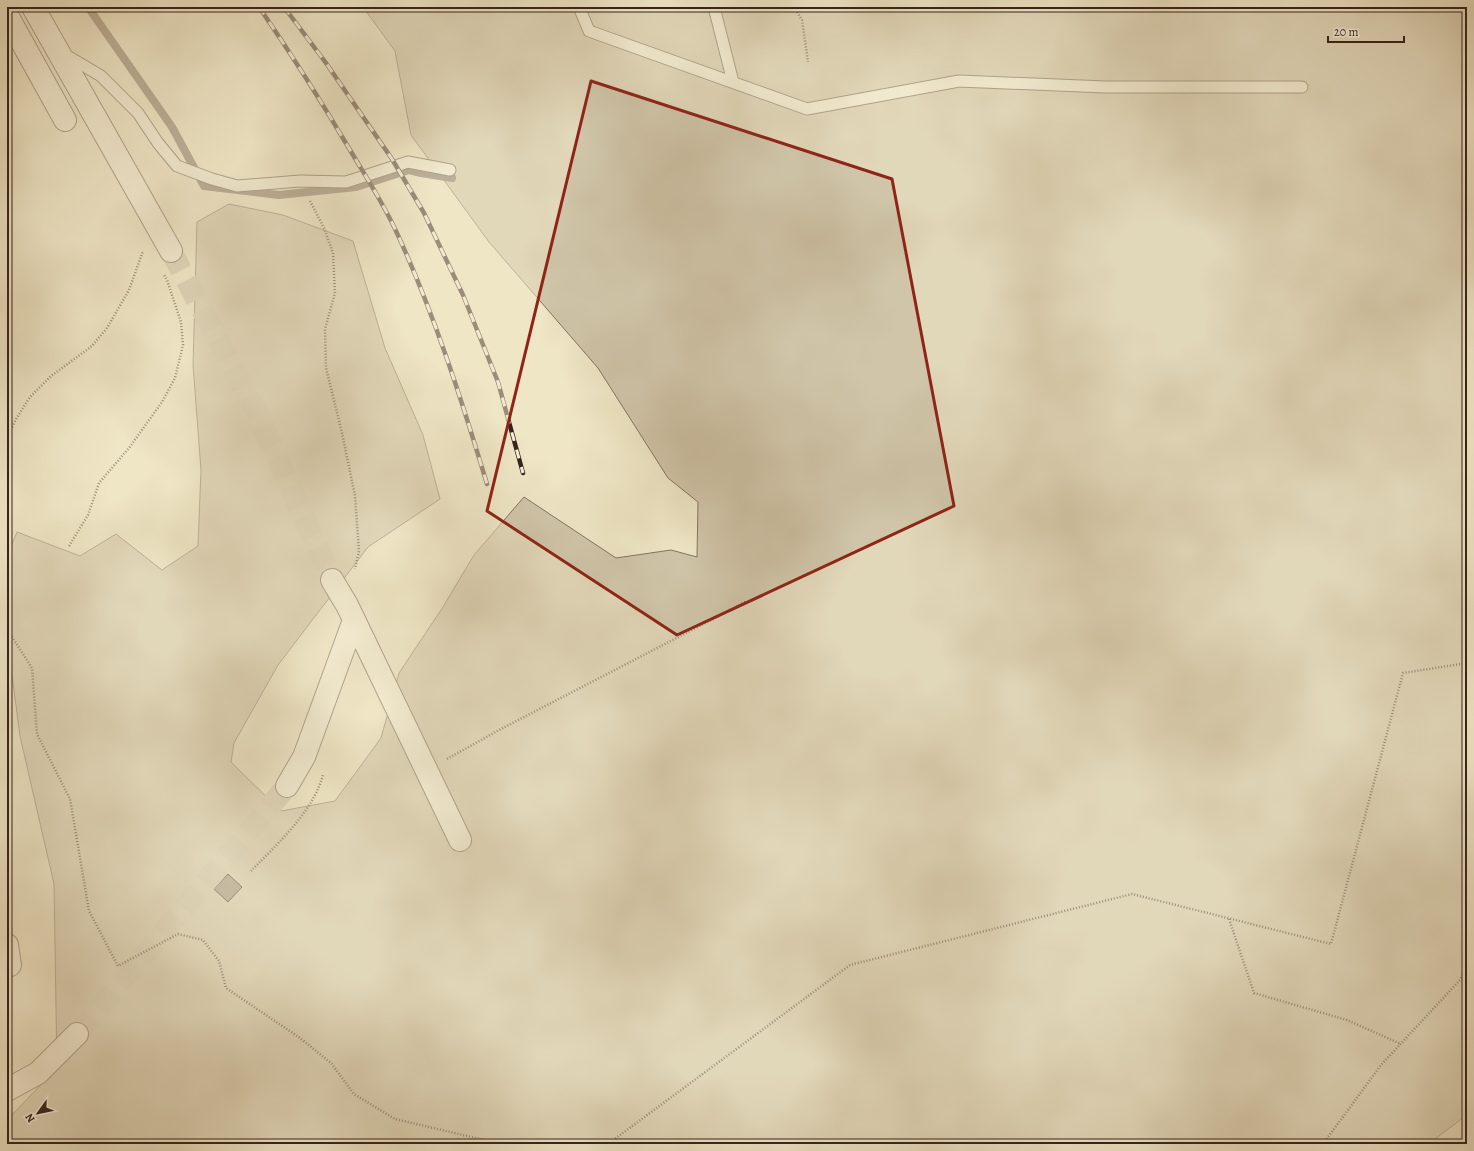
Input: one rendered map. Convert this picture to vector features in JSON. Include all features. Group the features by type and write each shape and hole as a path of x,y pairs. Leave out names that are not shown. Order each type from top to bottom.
{"street":[{"path":"33,7 172,251"},
{"path":"7,15 65,120"},
{"path":"332,580 351,613 460,840"},
{"path":"287,786 304,757 351,613"},
{"path":"7,945 10,965 7,966"},
{"path":"7,1090 38,1074 77,1034"}],"lane":[{"path":"579,7 589,30 807,109 959,81 1105,87 1302,87"},
{"path":"714,7 733,82"},
{"path":"57,50 101,76 138,113 158,143 177,166 212,179 236,186 300,181 346,182 408,162 450,170"}],"path":[{"path":"794,7 802,20 808,62"},
{"path":"314,208 324,228 333,253 335,293 325,328 326,368 342,433 355,504 359,551 351,613"},
{"path":"7,438 16,419 30,396 51,376 92,346 107,328 129,290 143,249"},
{"path":"69,546 88,515 99,483 129,448 162,402 175,378 183,346 181,322 167,280 163,274"},
{"path":"426,770 499,730 746,602"},
{"path":"7,629 32,668 37,734 70,799 88,911 118,966 178,934 203,940 219,961 226,988 300,1038 331,1063 354,1094 395,1119 480,1139 510,1144"},
{"path":"608,1144 850,965 1132,894 1330,944 1403,673 1467,663"},
{"path":"1229,919 1254,993 1347,1020 1401,1044"},
{"path":"1323,1144 1382,1065 1460,980 1467,966"}],"highlighted area":[{"path":"591,81 892,179 954,506 677,635 487,511"}],"shaded area":[{"path":"363,7 1467,7 1467,1115 1435,1139 1433,1144 7,1144 7,1120 57,1068 54,884 20,736 7,637 7,556 17,532 80,556 116,534 162,570 198,546 201,470 193,365 197,222 229,204 283,215 353,241 385,348 423,435 440,499 368,547 278,665 234,743 231,762 281,811 335,801 381,738 399,673 443,607 474,555 524,497 616,558 671,550 697,557 698,502 668,478 598,368 489,242 411,135 395,51"}],"building":[{"path":"228,874 242,887 228,902 214,889"}],"waterway":[{"path":"88,7 172,127 204,186 279,195 356,187 409,170 452,178"}],"tunnel":[{"path":"171,251 257,413 332,580"},
{"path":"77,1034 287,786"}],"railway":[{"path":"259,7 330,117 376,193 396,231 435,324 487,484"},
{"path":"284,7 326,63 392,159 424,213 463,295 498,382 523,473"}]}
